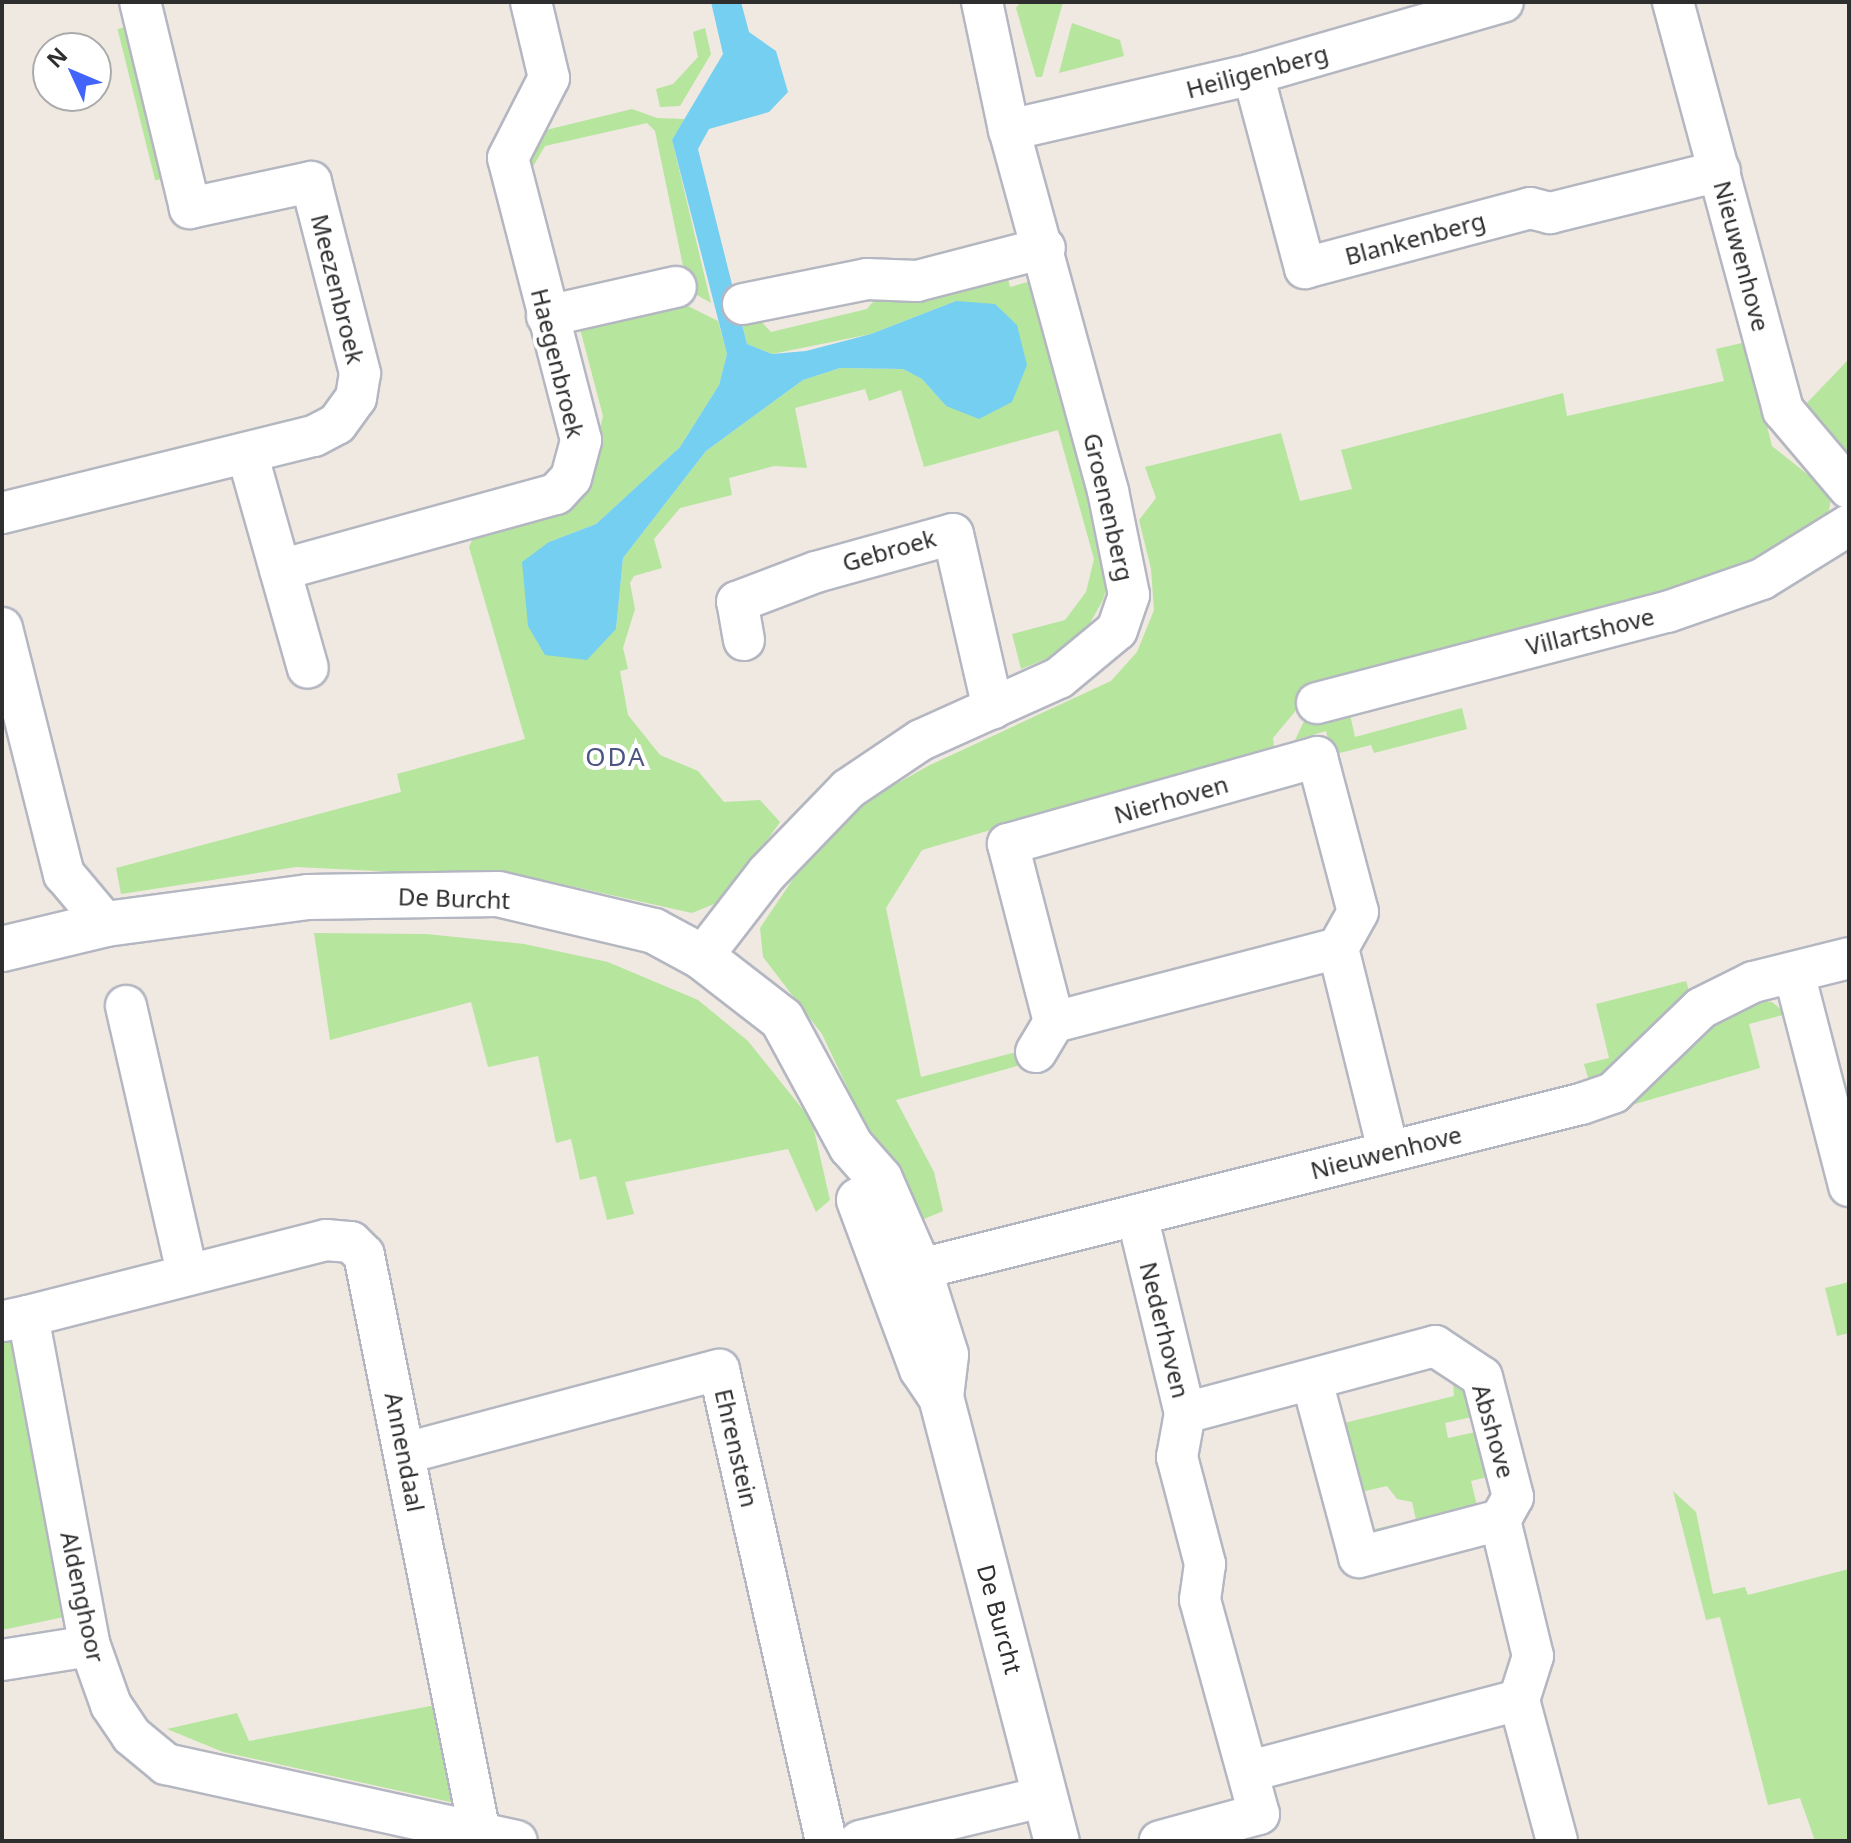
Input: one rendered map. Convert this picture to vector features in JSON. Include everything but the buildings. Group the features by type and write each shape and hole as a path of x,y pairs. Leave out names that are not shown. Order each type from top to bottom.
{"street":[{"name":"Meezenbroek","path":"2,513 314,436 337,424 356,398 360,373 311,182 190,208 140,2"},
{"name":"Haegenbroek","path":"280,570 556,494 571,478 581,440 508,158 549,78 531,2"},
{"name":"Groenenberg","path":"702,957 767,873 848,789 921,740 1059,678 1117,630 1129,595 1108,491 1045,248 1009,130 982,2"},
{"name":"Nieuwenhove","path":"1673,2 1783,410 1849,488"},
{"name":"Heiligenberg","path":"1009,130 1253,74 1497,3"},
{"name":"Blankenberg","path":"1253,74 1305,268 1530,208 1550,213 1720,171"},
{"path":"743,304 867,279 917,281 1045,248"},
{"path":"547,316 676,287"},
{"path":"247,453 308,668"},
{"name":"Villartshove","path":"1317,703 1667,612 1762,579 1849,525"},
{"name":"Gebroek","path":"744,640 737,602 816,572 953,534 993,708"},
{"path":"2,628 64,874 106,924"},
{"name":"Nierhoven","path":"1317,757 1358,912 1338,948 1045,1037 1008,844 1317,757"},
{"name":"De Burcht","path":"2,949 106,924 308,897 498,894 654,931 702,957 782,1019 851,1146 855,1190 903,1271 922,1369 941,1397 1057,1841"},
{"path":"1338,948 1388,1150"},
{"name":"Nieuwenhove","path":"903,1271 1137,1215 1613,1093 1701,1008 1753,982 1849,958"},
{"path":"1794,973 1849,1186"},
{"path":"126,1006 187,1272"},
{"name":"Nederhoven","path":"1137,1215 1185,1413 1177,1457 1205,1564 1200,1600 1250,1771 1259,1814 1160,1841"},
{"name":"Annendaal","path":"15,1319 187,1272 326,1240 351,1242 364,1255 406,1453 498,1837"},
{"name":"Aldenghoor","path":"15,1319 90,1646 111,1705 132,1736 166,1764 498,1837"},
{"name":"Abshove","path":"1185,1413 1435,1346 1482,1377 1513,1497 1500,1520 1533,1656 1519,1700"},
{"name":"Ehrenstein","path":"406,1453 719,1370 826,1841"},
{"path":"1312,1381 1359,1557 1500,1520"},
{"path":"2,1660 90,1646"},
{"path":"1250,1771 1519,1700 1557,1841"},
{"path":"861,1841 1046,1796"}],"green space":[{"path":"1021,2 1063,2 1042,77 1036,77 1016,8"},
{"path":"1072,23 1120,40 1124,56 1059,73"},
{"path":"134,25 172,176 155,180 118,29"},
{"path":"705,28 711,54 680,106 660,107 656,89 673,84 698,57 693,32"},
{"path":"632,109 657,118 685,119 672,140 711,303 688,290 655,131 647,123 545,146 528,175 528,147 542,131"},
{"path":"1007,275 1010,287 1038,279 1109,579 1103,600 1085,632 1051,657 1021,669 1012,634 1065,620 1086,592 1094,559 1058,430 924,467 901,390 869,401 865,389 795,408 807,468 774,466 729,478 732,495 680,508 654,539 662,568 634,576 630,583 635,609 623,648 628,669 620,671 628,715 660,755 698,771 724,802 760,800 780,822 726,899 692,913 539,879 296,867 121,894 116,868 401,792 397,774 525,739 469,547 477,530 587,483 603,416 579,325 676,300 718,321 727,354 719,385 680,447 596,524 549,542 616,629 623,558 706,451 803,380 840,368 903,369 922,379 946,406 956,301 871,334 772,354 747,344 740,316 755,315 771,332 867,309 878,296"},
{"path":"1746,342 1772,446 1832,494 1827,520 1759,565 1298,708 1273,738 1274,747 922,850 886,908 921,1077 1024,1050 1028,1063 896,1100 934,1172 943,1211 912,1224 822,1034 763,957 760,928 818,842 849,810 930,765 1111,681 1137,652 1154,610 1151,569 1139,520 1156,498 1145,467 1281,433 1300,501 1352,489 1341,450 1563,393 1567,416 1724,381 1716,349"},
{"path":"1849,359 1849,454 1831,442 1804,406"},
{"path":"1348,705 1355,737 1462,708 1467,729 1374,753 1371,745 1332,755 1326,731 1295,740 1305,719"},
{"path":"314,933 426,934 524,944 608,962 698,1000 748,1041 812,1121 830,1200 816,1212 788,1149 625,1182 634,1214 607,1220 596,1176 580,1180 571,1139 556,1143 538,1056 488,1067 471,1002 330,1040"},
{"path":"1686,981 1691,997 1608,1073 1589,1081 1584,1064 1609,1058 1596,1004"},
{"path":"1756,1000 1772,1002 1787,1014 1749,1024 1760,1068 1628,1106 1671,1069 1715,1020"},
{"path":"1849,1282 1849,1333 1837,1336 1825,1288"},
{"path":"17,1332 76,1602 64,1617 2,1630 2,1335"},
{"path":"1452,1368 1481,1415 1445,1423 1448,1438 1485,1430 1496,1475 1471,1481 1479,1514 1376,1540 1361,1532 1416,1520 1412,1502 1397,1499 1387,1486 1352,1494 1336,1425 1454,1396"},
{"path":"1673,1491 1696,1512 1713,1594 1745,1587 1748,1595 1849,1569 1849,1841 1815,1841 1800,1798 1768,1805 1720,1617 1706,1620"},
{"path":"456,1701 473,1807 223,1752 167,1729 237,1713 249,1741"}],"water":[{"path":"711,2 741,2 749,32 776,51 788,92 769,112 709,129 698,149 747,344 772,354 806,351 871,334 956,301 995,304 1017,325 1027,365 1012,402 979,419 946,406 922,379 903,369 840,368 803,380 706,451 623,558 616,629 587,660 545,655 528,626 522,562 549,542 596,524 680,447 719,385 727,354 672,140 723,54"}],"district":[{"name":"ODA","path":"616,757"}]}
